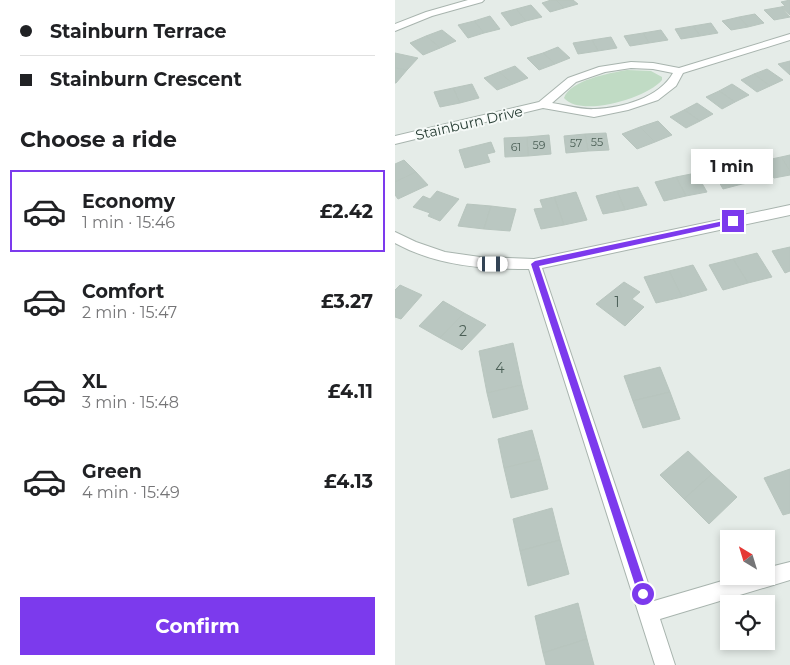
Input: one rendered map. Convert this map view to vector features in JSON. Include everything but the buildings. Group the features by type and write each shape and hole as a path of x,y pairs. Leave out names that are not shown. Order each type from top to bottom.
{"street":[{"path":"395,28 429,14 479,0"},
{"name":"Stainburn Drive","path":"543,105 572,80 603,69 631,65 653,66 679,71 790,37"},
{"name":"Stainburn Drive","path":"395,140 543,105 593,113 628,107 653,98 672,84 679,71"},
{"path":"395,238 404,243 449,258 493,264 535,264 790,210"},
{"path":"535,264 665,665"},
{"path":"649,612 790,571"}],"green space":[{"path":"627,70 651,71 662,77 662,80 654,87 629,99 599,106 572,104 564,98 574,86 591,78"}],"route":[{"path":"643,594 535,264 733,221"}]}
